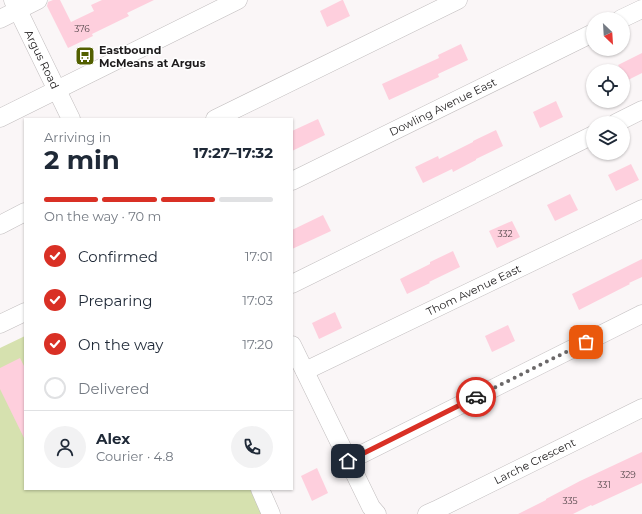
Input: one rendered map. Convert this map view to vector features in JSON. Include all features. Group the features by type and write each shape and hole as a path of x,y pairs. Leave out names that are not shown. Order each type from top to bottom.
{"street":[{"path":"0,19 15,5 38,0"},
{"path":"0,118 238,0"},
{"path":"217,118 458,0"},
{"name":"Argus Road","path":"15,5 71,118"},
{"path":"630,15 642,9"},
{"name":"Dowling Avenue East","path":"293,181 586,36"},
{"path":"630,116 642,110"},
{"path":"293,284 586,138"},
{"name":"Thom Avenue East","path":"305,371 642,209"},
{"path":"0,225 24,213"},
{"path":"0,324 24,312"},
{"path":"348,461 642,314"},
{"path":"293,347 348,461 376,514"},
{"name":"Larche Crescent","path":"427,514 642,408"},
{"path":"260,490 271,514"}],"green space":[{"path":"24,336 24,490 251,490 263,514 0,514 0,348"}],"building":[{"path":"60,0 71,22 94,11 91,5 102,0 154,0 127,13 129,16 92,34 93,36 68,48 47,6 48,2"},
{"path":"342,0 350,16 327,27 320,11"},
{"path":"461,44 468,60 438,74 439,77 389,100 382,84 439,58 438,55"},
{"path":"642,53 642,73 630,79 630,64 620,64"},
{"path":"556,101 563,117 540,128 533,112"},
{"path":"318,119 325,135 293,151 293,131"},
{"path":"496,130 503,146 453,172 452,169 423,183 415,167 438,156 439,159"},
{"path":"631,164 639,180 616,191 608,175"},
{"path":"570,194 578,210 555,221 547,205"},
{"path":"323,215 331,231 293,249 293,230"},
{"path":"512,221 520,237 497,248 489,231"},
{"path":"453,251 460,267 407,294 400,279"},
{"path":"642,259 642,277 579,310 572,294"},
{"path":"335,312 342,328 319,339 312,323"},
{"path":"508,325 515,341 492,352 485,336"},
{"path":"20,358 24,366 24,438 0,389 0,368"},
{"path":"642,452 642,483 573,514 518,514 580,481"},
{"path":"317,468 328,493 312,501 301,476"}],"way so far":[{"path":"476,397 586,342"}],"place":[{"name":"Eastbound McMeans at Argus","path":"85,56"}],"route":[{"path":"348,461 476,397"}]}
